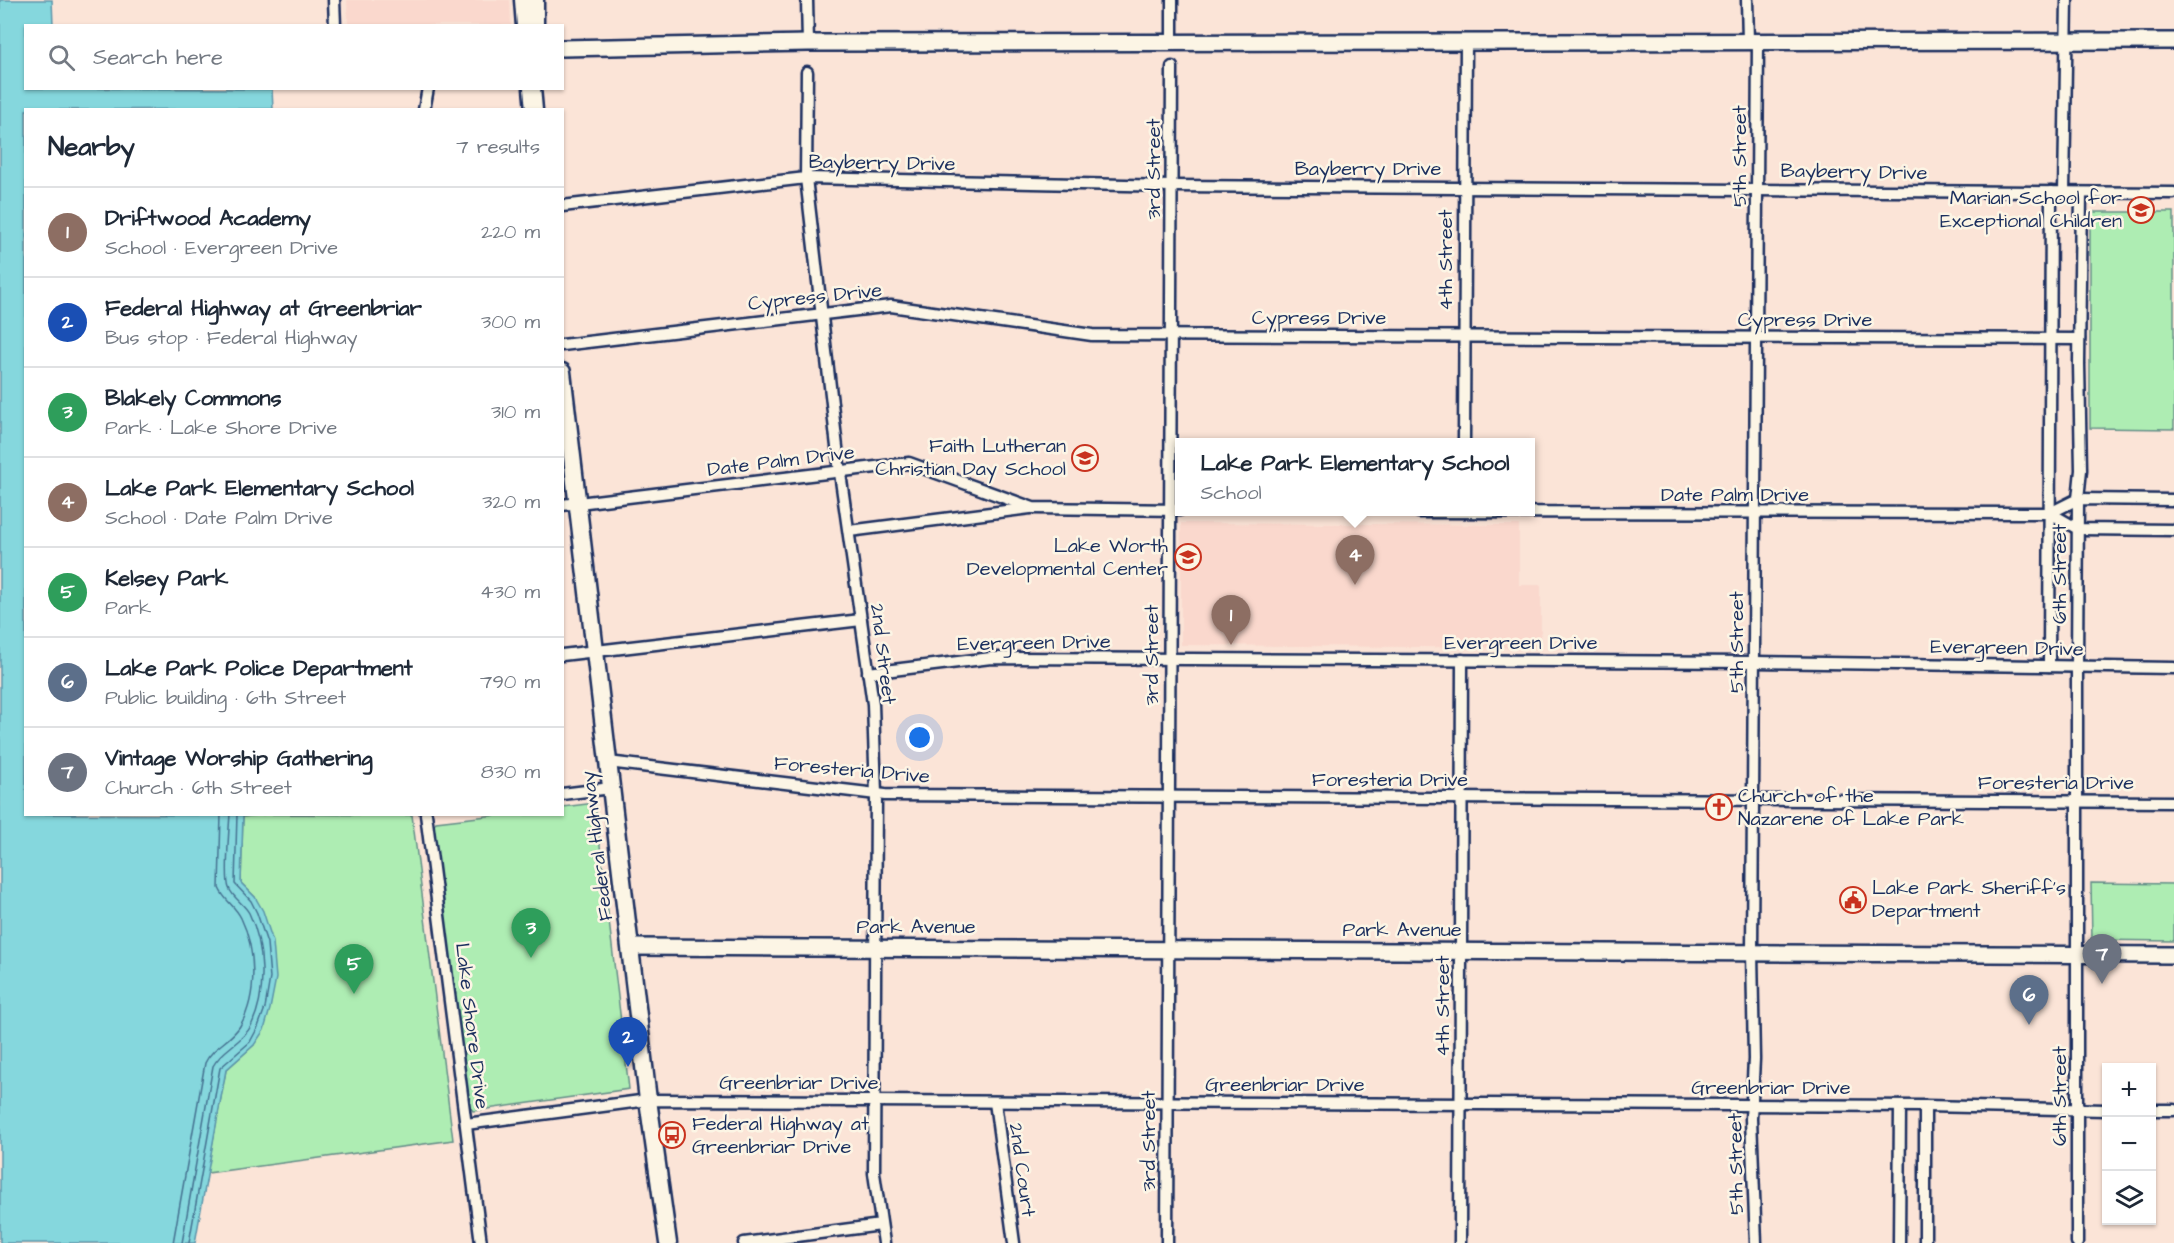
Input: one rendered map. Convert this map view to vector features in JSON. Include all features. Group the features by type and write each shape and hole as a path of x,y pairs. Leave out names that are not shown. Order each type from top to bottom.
{"main road":[{"path":"523,0 525,24"},
{"path":"535,0 535,24"},
{"path":"532,90 534,108"},
{"name":"Federal Highway","path":"564,405 570,504 595,652 648,1100 668,1243"}],"street":[{"path":"334,0 335,24"},
{"path":"807,0 808,43"},
{"path":"1172,0 1172,43"},
{"name":"5th Street","path":"1747,0 1753,41 1758,189 1752,952 1754,1059 1751,1119 1756,1243"},
{"path":"2064,193 2067,0"},
{"path":"564,48 808,43 2174,41"},
{"name":"4th Street","path":"1464,438 1466,42"},
{"name":"3rd Street","path":"1167,1243 1170,659 1175,510 1171,335 1172,67"},
{"name":"2nd Street","path":"807,72 806,178 840,473 873,704 876,794 874,1173 884,1243"},
{"path":"424,108 428,90"},
{"name":"Bayberry Drive","path":"564,206 806,178 1172,186 2174,192"},
{"name":"6th Street","path":"2049,666 2051,192"},
{"name":"6th Street","path":"2078,1243 2077,668 2081,193"},
{"name":"Cypress Drive","path":"564,345 891,306 1092,335 2079,339"},
{"name":"Date Palm Drive","path":"570,504 909,463 1033,508"},
{"name":"Date Palm Drive","path":"1535,512 2050,513 2078,499 2174,500"},
{"name":"Date Palm Drive","path":"849,531 1033,508 1175,510"},
{"name":"Date Palm Drive","path":"2050,513 2078,529 2174,530"},
{"path":"564,655 861,620"},
{"name":"Evergreen Drive","path":"868,672 991,658 1755,662 2174,668"},
{"name":"4th Street","path":"1460,1243 1462,660"},
{"name":"Foresteria Drive","path":"609,762 876,794 2174,802"},
{"path":"564,794 611,788"},
{"name":"Lake Shore Drive","path":"426,816 481,1243"},
{"name":"Park Avenue","path":"630,947 2174,955"},
{"name":"Greenbriar Drive","path":"466,1124 648,1100 1925,1106 2102,1110"},
{"name":"2nd Court","path":"995,1102 1014,1243"},
{"path":"1899,1243 1900,1106"},
{"path":"1925,1106 1925,1243"},
{"path":"2156,1110 2174,1110"},
{"path":"744,1243 881,1225"}],"shaded area":[{"path":"347,0 510,0 511,24 348,24"},
{"path":"1181,523 1519,525 1519,585 1541,585 1541,648 1181,645"}],"green space":[{"path":"2090,212 2174,212 2174,429 2090,428"},
{"path":"595,803 629,1089 473,1111 468,1105 433,827 436,822 487,816 564,816 564,807"},
{"path":"412,816 453,1140 207,1173 226,1070 254,1045 255,897 241,883 243,817"},
{"path":"2091,883 2174,884 2174,941 2092,940"}],"water":[{"path":"0,0 52,0 53,24 24,24 24,90 272,90 273,108 24,108 24,816 243,816 241,883 255,897 263,911 273,942 276,978 264,1030 254,1045 226,1070 195,1243 0,1243"}],"place":[{"name":"Marian School for Exceptional Children","path":"2141,210"},
{"name":"Faith Lutheran Christian Day School","path":"1085,458"},
{"name":"Lake Worth Developmental Center","path":"1188,557"},
{"name":"Lake Park Elementary School","path":"1355,585"},
{"name":"Driftwood Academy","path":"1231,645"},
{"name":"Church of the Nazarene of Lake Park","path":"1719,807"},
{"name":"Lake Park Sheriff's Department","path":"1853,900"},
{"name":"Blakely Commons","path":"531,958"},
{"name":"Vintage Worship Gathering","path":"2102,984"},
{"name":"Kelsey Park","path":"354,994"},
{"name":"Lake Park Police Department","path":"2029,1025"},
{"name":"Federal Highway at Greenbriar","path":"628,1067"},
{"name":"Federal Highway at Greenbriar Drive","path":"672,1135"}]}
